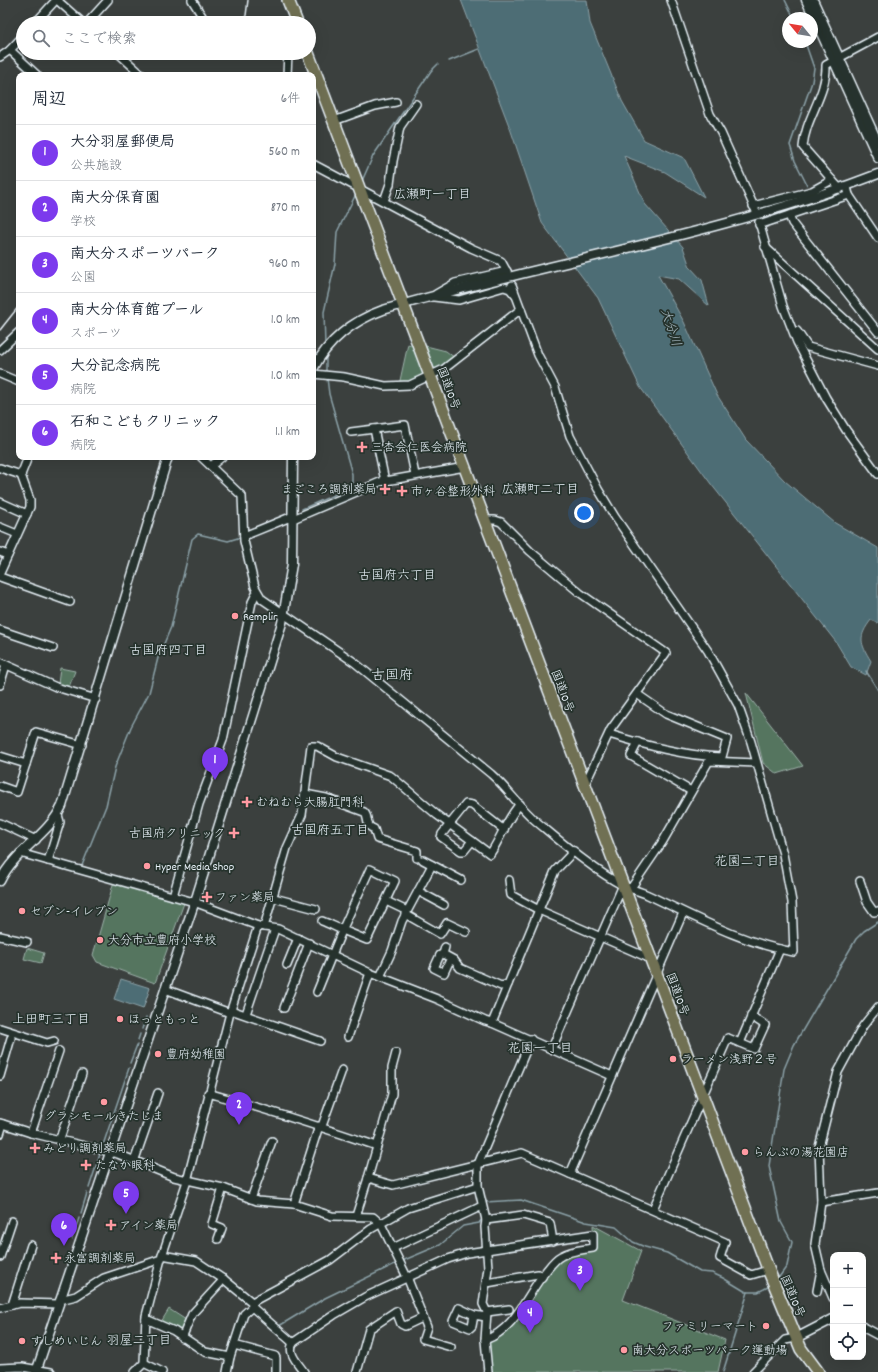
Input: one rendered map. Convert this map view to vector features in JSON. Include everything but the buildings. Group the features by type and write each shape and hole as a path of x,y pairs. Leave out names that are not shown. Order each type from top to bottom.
{"highway":[{"path":"288,0 292,16"},
{"name":"国道10号","path":"311,60 315,72"},
{"name":"国道10号","path":"316,74 584,784 627,887 656,973 769,1272 801,1349 818,1372"},
{"name":"国道10号","path":"796,1338 824,1372"}],"street":[{"path":"41,16 56,0 75,16"},
{"path":"93,16 108,0"},
{"path":"192,0 202,16"},
{"path":"671,0 710,114 721,133 754,208 812,191 832,180"},
{"path":"806,0 837,60 876,142 878,158"},
{"path":"813,0 837,60"},
{"path":"878,37 826,65 826,77 823,91 804,138 803,147 832,180 845,190 878,238"},
{"path":"0,57 16,44"},
{"path":"10,50 16,56"},
{"path":"21,60 34,72"},
{"path":"126,60 139,72"},
{"path":"287,72 288,60"},
{"path":"334,121 375,106 396,102"},
{"path":"384,201 390,184 400,127 416,104"},
{"path":"316,166 472,248 501,261 507,272 455,283 432,297"},
{"path":"878,174 789,215 759,223 765,247 791,326 826,398 846,430 878,474"},
{"path":"316,364 326,349 344,331 363,318 403,304 736,221 845,190"},
{"path":"789,215 792,223 878,332"},
{"path":"765,247 878,349"},
{"path":"204,460 242,496 244,536 257,592 266,602 342,653 491,774 537,822 574,851 627,887 703,922 780,949 794,952 792,902 783,854 746,725 738,705 715,662 614,517 570,436 555,387 538,355 512,285"},
{"path":"432,297 459,300 504,287 510,289 516,296"},
{"path":"316,374 397,387 410,385 431,377 468,351 521,309"},
{"path":"791,326 808,347 878,366"},
{"path":"0,350 16,335"},
{"path":"0,374 16,381"},
{"path":"351,432 406,425 415,475"},
{"path":"374,429 385,481"},
{"path":"0,572 30,507 30,500 21,475 27,460"},
{"path":"0,882 8,868 20,853 46,831 58,815 66,797 167,460"},
{"path":"211,466 218,460"},
{"path":"36,1371 194,902 284,613 292,564 293,460"},
{"path":"244,536 361,489 385,481 465,467"},
{"path":"0,468 21,475"},
{"path":"0,502 27,514"},
{"path":"484,520 495,520 501,522 530,551 580,593 666,653 609,734 584,784"},
{"path":"0,527 17,534"},
{"path":"0,552 8,555"},
{"path":"0,577 70,602"},
{"path":"173,896 199,804 223,740 252,602 257,592"},
{"path":"0,630 53,648"},
{"path":"0,685 3,664 56,687 96,699"},
{"path":"609,734 707,757 722,757 727,739 666,714 637,694"},
{"path":"0,786 17,792 36,732 82,746"},
{"path":"638,742 632,756 691,791"},
{"path":"135,1372 144,1362 146,1319 162,1257 187,1181 208,1093 230,1011 261,926 274,898 287,848 302,818 309,750 311,746 391,776 449,824 490,854 514,811 520,804"},
{"path":"0,756 26,764"},
{"path":"552,1048 600,938 627,887 663,841 709,761 756,763"},
{"path":"305,794 326,798 364,812 367,816 366,822 370,828 374,829 377,839 417,851 420,859 461,880"},
{"path":"472,841 464,851 460,851 441,837 449,824 466,804 472,805 504,830"},
{"path":"48,861 60,822 58,815"},
{"path":"0,823 36,840"},
{"path":"492,1023 555,871 574,851"},
{"path":"20,853 194,902 261,926 275,928 370,973 437,999 485,1022 492,1023 531,1039 612,1076"},
{"path":"380,977 406,913 432,864"},
{"path":"317,992 342,930 370,870 395,881 367,940 342,930 322,921"},
{"path":"509,880 511,895 539,910 600,938 651,959"},
{"path":"860,881 867,902 874,912 878,911"},
{"path":"418,891 444,905"},
{"path":"274,898 316,909"},
{"path":"386,901 440,934 447,923 466,932"},
{"path":"570,1174 683,913"},
{"path":"246,1014 275,928"},
{"path":"0,936 27,942"},
{"path":"287,966 298,938"},
{"path":"284,1008 309,943"},
{"path":"445,947 443,954 440,955 434,968 444,973 449,962 454,960"},
{"path":"740,1043 780,949"},
{"path":"443,954 454,960 460,968 501,986 508,984"},
{"path":"348,1037 370,973"},
{"path":"165,989 230,1011 246,1014 320,1041"},
{"path":"830,1291 821,1270 815,1244 821,1202 820,1147 838,1072 863,1026 878,1008"},
{"path":"653,1210 728,1038 754,1049 765,1027 764,1023 751,1016"},
{"path":"0,1028 47,1043 54,1042"},
{"path":"0,1076 11,1038"},
{"path":"488,1372 484,1340 487,1315 483,1304 488,1268 486,1251 486,1220 478,1186 478,1164 531,1039"},
{"path":"31,1134 59,1051"},
{"path":"356,1216 392,1094 392,1068 396,1053"},
{"path":"294,1204 320,1126 342,1070"},
{"path":"59,1141 82,1074"},
{"path":"135,1159 158,1093"},
{"path":"208,1093 320,1126 377,1146"},
{"path":"0,1134 1,1123 31,1134 135,1159 187,1181 223,1188 251,1199 294,1204 325,1215 373,1217 381,1224 407,1277 426,1327 423,1339 452,1347"},
{"path":"251,1199 272,1141"},
{"path":"368,1178 393,1185 522,1153 725,1242 720,1258 751,1275 769,1272"},
{"path":"227,1372 230,1357 244,1314 252,1305 330,1260 381,1224 411,1207 437,1201 478,1186"},
{"path":"218,1239 222,1228 212,1224 223,1188"},
{"path":"821,1202 878,1193"},
{"path":"393,1248 482,1206"},
{"path":"486,1220 523,1214 550,1223 552,1241"},
{"path":"0,1257 12,1220"},
{"path":"292,1343 334,1315 365,1297 407,1277 458,1256 593,1234 594,1248 571,1252 560,1257 542,1276 509,1326 496,1336 484,1340"},
{"path":"12,1305 31,1245"},
{"path":"0,1308 31,1302 60,1302 76,1296 104,1278 162,1257 196,1261 224,1279 292,1343"},
{"path":"817,1291 821,1270"},
{"path":"487,1283 538,1274 542,1276"},
{"path":"182,1338 192,1314 224,1279"},
{"path":"474,1315 487,1315 510,1309"},
{"path":"357,1372 369,1329 396,1311 401,1324 405,1326 422,1318"},
{"path":"146,1319 174,1331 182,1338 205,1352 230,1357"},
{"path":"752,1372 785,1340 796,1338 830,1320"},
{"path":"866,1329 878,1335"},
{"path":"292,1343 291,1353 304,1372"},
{"path":"234,1344 275,1356 276,1372"},
{"path":"144,1362 162,1372"},
{"path":"0,1368 22,1367 36,1371 51,1372"}],"green space":[{"path":"408,344 413,346 424,378 399,385"},
{"path":"426,346 446,351 455,358 435,371"},
{"path":"60,668 75,671 69,687 58,684"},
{"path":"746,693 803,766 777,774 763,763"},
{"path":"114,881 184,903 155,983 97,962 93,955"},
{"path":"27,948 44,953 41,963 24,959"},
{"path":"593,1225 641,1251 623,1300 725,1340 718,1372 491,1372 487,1342 497,1338 511,1327 541,1281 561,1258 594,1248"},
{"path":"169,1309 186,1320 182,1335 161,1322"}],"water":[{"name":"大分川","path":"461,0 587,0 590,23 622,101 644,140 684,158 704,197 665,172 624,156 645,204 683,247 690,267 702,280 709,306 679,279 658,275 684,322 717,395 746,440 785,481 835,523 878,548 878,623 871,620 862,636 863,645 871,661 866,675 851,667 836,642 711,484 640,387 598,298 542,223 511,131"},
{"path":"121,979 150,988 143,1009 114,999"}],"waterway":[{"path":"785,0 791,12"},
{"path":"807,48 814,68 812,82 790,145 795,161 807,185"},
{"path":"449,61 479,49"},
{"path":"362,181 373,156 431,71 438,64"},
{"path":"325,346 324,312 335,264 337,232 356,194"},
{"path":"326,356 326,372"},
{"path":"302,509 343,491 352,483 352,474 329,394 327,378"},
{"path":"81,868 106,806 115,767 131,727 149,693 158,658 171,627 192,539 198,534 228,541 241,537"},
{"path":"866,671 878,690"},
{"path":"777,1280 787,1266 792,1242 781,1222 769,1166 784,1069 794,1045 856,939 864,931 878,922"},
{"path":"142,1029 146,1017"},
{"path":"138,1040 140,1034"},
{"path":"130,1063 137,1045"},
{"path":"102,1148 129,1068"},
{"path":"89,1188 100,1154"},
{"path":"81,1213 87,1193"},
{"path":"485,1202 521,1200 586,1222 616,1227 633,1242 667,1253 700,1272 712,1273 746,1292 758,1292 770,1286"},
{"path":"402,1261 440,1245 463,1226 479,1223 482,1219 480,1209"},
{"path":"72,1239 79,1218"},
{"path":"279,1326 325,1298 397,1263"},
{"path":"723,1372 748,1292"}],"railway":[{"path":"246,16 248,0"},
{"path":"0,330 16,310"}],"place":[{"name":"三杏会仁医会病院","path":"362,447"},
{"name":"まごころ調剤薬局","path":"385,489"},
{"name":"市ヶ谷整形外科","path":"402,491"},
{"name":"Remplir","path":"235,616"},
{"name":"大分羽屋郵便局","path":"215,780"},
{"name":"むねむら大腸肛門科","path":"247,802"},
{"name":"古国府クリニック","path":"234,833"},
{"name":"Hyper Media Shop","path":"147,866"},
{"name":"ファン薬局","path":"207,897"},
{"name":"セブン-イレブン","path":"22,911"},
{"name":"大分市立豊府小学校","path":"100,940"},
{"name":"ほっともっと","path":"120,1019"},
{"name":"豊府幼稚園","path":"158,1054"},
{"name":"ラーメン浅野２号","path":"673,1059"},
{"name":"グランモールきたじま","path":"104,1102"},
{"name":"南大分保育園","path":"239,1125"},
{"name":"みどり調剤薬局","path":"35,1148"},
{"name":"らんぷの湯花園店","path":"745,1152"},
{"name":"たなか眼科","path":"86,1165"},
{"name":"大分記念病院","path":"126,1214"},
{"name":"アイン薬局","path":"111,1225"},
{"name":"石和こどもクリニック","path":"64,1246"},
{"name":"永富調剤薬局","path":"56,1258"},
{"name":"南大分スポーツパーク","path":"580,1291"},
{"name":"ファミリーマート","path":"766,1326"},
{"name":"南大分体育館プール","path":"530,1333"},
{"name":"すしめいじん","path":"22,1341"},
{"name":"南大分スポーツパーク運動場","path":"624,1350"}],"district":[{"name":"広瀬町一丁目","path":"432,193"},
{"name":"広瀬町二丁目","path":"540,488"},
{"name":"古国府六丁目","path":"397,574"},
{"name":"古国府四丁目","path":"168,649"},
{"name":"古国府","path":"392,674"},
{"name":"古国府五丁目","path":"330,829"},
{"name":"花園二丁目","path":"747,860"},
{"name":"上田町三丁目","path":"51,1018"},
{"name":"花園一丁目","path":"540,1047"},
{"name":"羽屋二丁目","path":"139,1339"}]}
